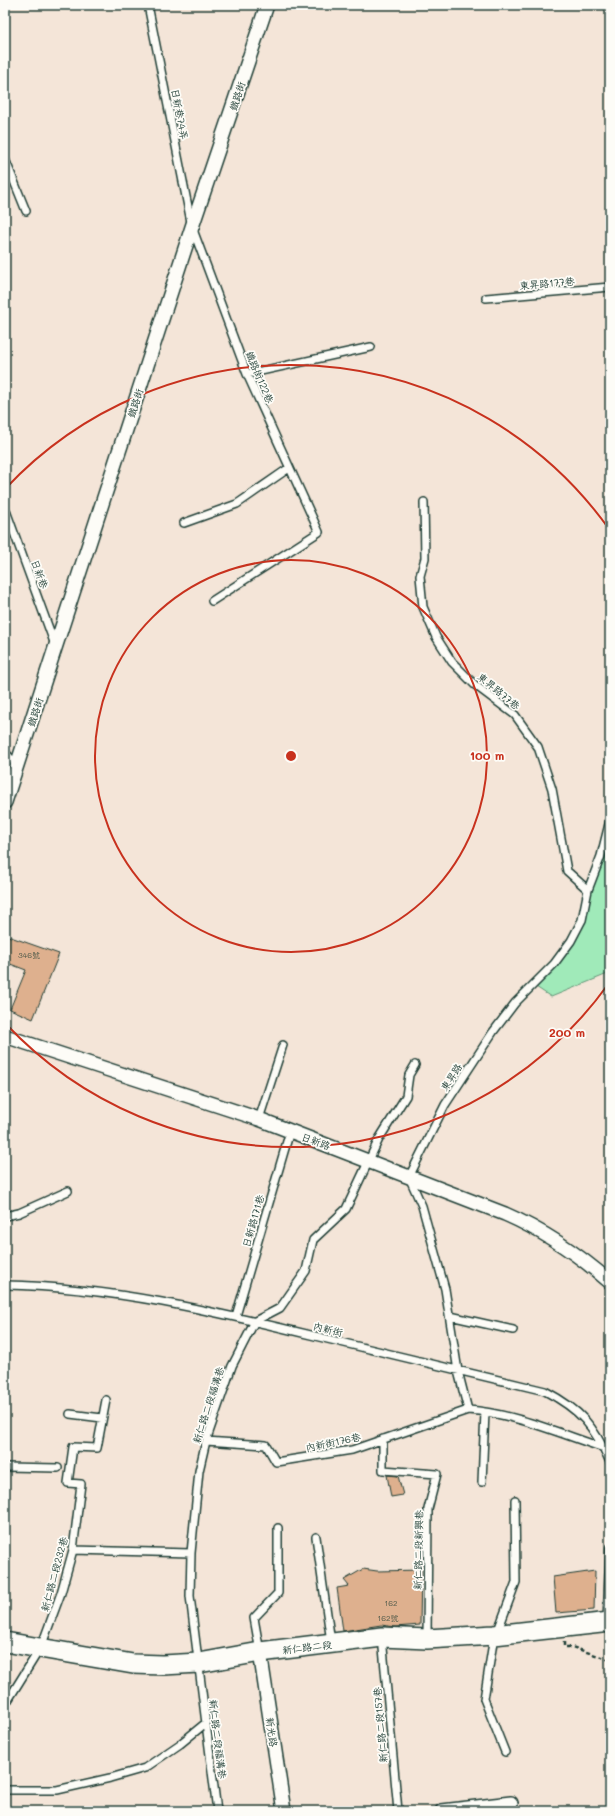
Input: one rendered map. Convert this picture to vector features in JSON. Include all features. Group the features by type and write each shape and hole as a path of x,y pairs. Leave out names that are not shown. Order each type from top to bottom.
{"street":[{"name":"鐵路街","path":"5,802 192,227 267,5"},
{"name":"日新路","path":"5,1036 259,1119 519,1221 566,1248 610,1282"},
{"name":"新仁路二段","path":"5,1642 133,1664 199,1663 260,1652 382,1637 427,1639 495,1635 608,1622"},
{"name":"新光路","path":"260,1652 284,1811"},
{"path":"442,1811 511,1803"}],"lane":[{"name":"日新巷74弄","path":"148,5 192,227"},
{"path":"5,159 26,211"},
{"name":"鐵路街122巷","path":"192,227 247,374 319,532 212,601"},
{"name":"東昇路177巷","path":"486,298 610,287"},
{"path":"247,374 371,347"},
{"path":"184,523 237,504 289,468"},
{"name":"東昇路77巷","path":"424,502 425,558 420,576 423,607 436,637 452,662 475,685 515,715 538,747 552,789 567,871 588,890"},
{"name":"日新巷","path":"5,508 56,647"},
{"path":"5,752 17,766"},
{"name":"東昇路","path":"409,1177 445,1105 493,1032 515,1003 554,964 571,941 582,920 588,890 601,856 610,820"},
{"path":"259,1119 283,1045"},
{"path":"255,1321 280,1308 306,1271 313,1240 346,1208 380,1139 406,1096 409,1075 415,1065"},
{"name":"日新路171巷","path":"236,1316 290,1131"},
{"path":"409,1177 422,1206 445,1289 458,1371 468,1410"},
{"path":"5,1216 19,1214 68,1191"},
{"name":"內新街","path":"5,1285 34,1286 122,1294 236,1316 545,1391 579,1412 604,1448 610,1462"},
{"path":"450,1316 513,1330"},
{"name":"新仁路二段福溝巷","path":"217,1811 190,1596 191,1553 199,1472 206,1441 232,1366 255,1321"},
{"name":"新仁路二段232巷","path":"5,1705 41,1647 61,1593 73,1550 81,1484 68,1483 73,1447 96,1448 106,1400"},
{"name":"內新街176巷","path":"206,1441 266,1445 276,1462 352,1450 468,1410 485,1412 604,1448"},
{"path":"482,1482 485,1412"},
{"path":"70,1414 102,1418"},
{"name":"新仁路二段新興巷","path":"383,1439 383,1470 437,1474 428,1508 427,1639"},
{"path":"5,1467 58,1468"},
{"path":"506,1752 484,1699 495,1635 516,1582 515,1500"},
{"path":"260,1652 254,1618 278,1593 278,1528"},
{"path":"316,1537 332,1644"},
{"path":"608,1622 610,1548"},
{"path":"73,1550 191,1553"},
{"name":"新仁路二段157巷","path":"382,1637 398,1811"},
{"path":"5,1790 57,1790 110,1778 145,1768 180,1744 206,1722"}],"path":[{"path":"564,1627 564,1647 572,1646 610,1660"}],"green space":[{"path":"610,833 610,973 551,997 533,985 570,941"}],"building":[{"path":"5,935 59,954 33,1019 10,1009 26,970 5,962"},
{"path":"387,1475 398,1476 403,1495 391,1497"},
{"path":"363,1569 377,1571 421,1570 420,1625 395,1627 381,1625 343,1631 337,1588 349,1586 344,1580"},
{"path":"595,1571 594,1610 556,1613 553,1577"}]}
